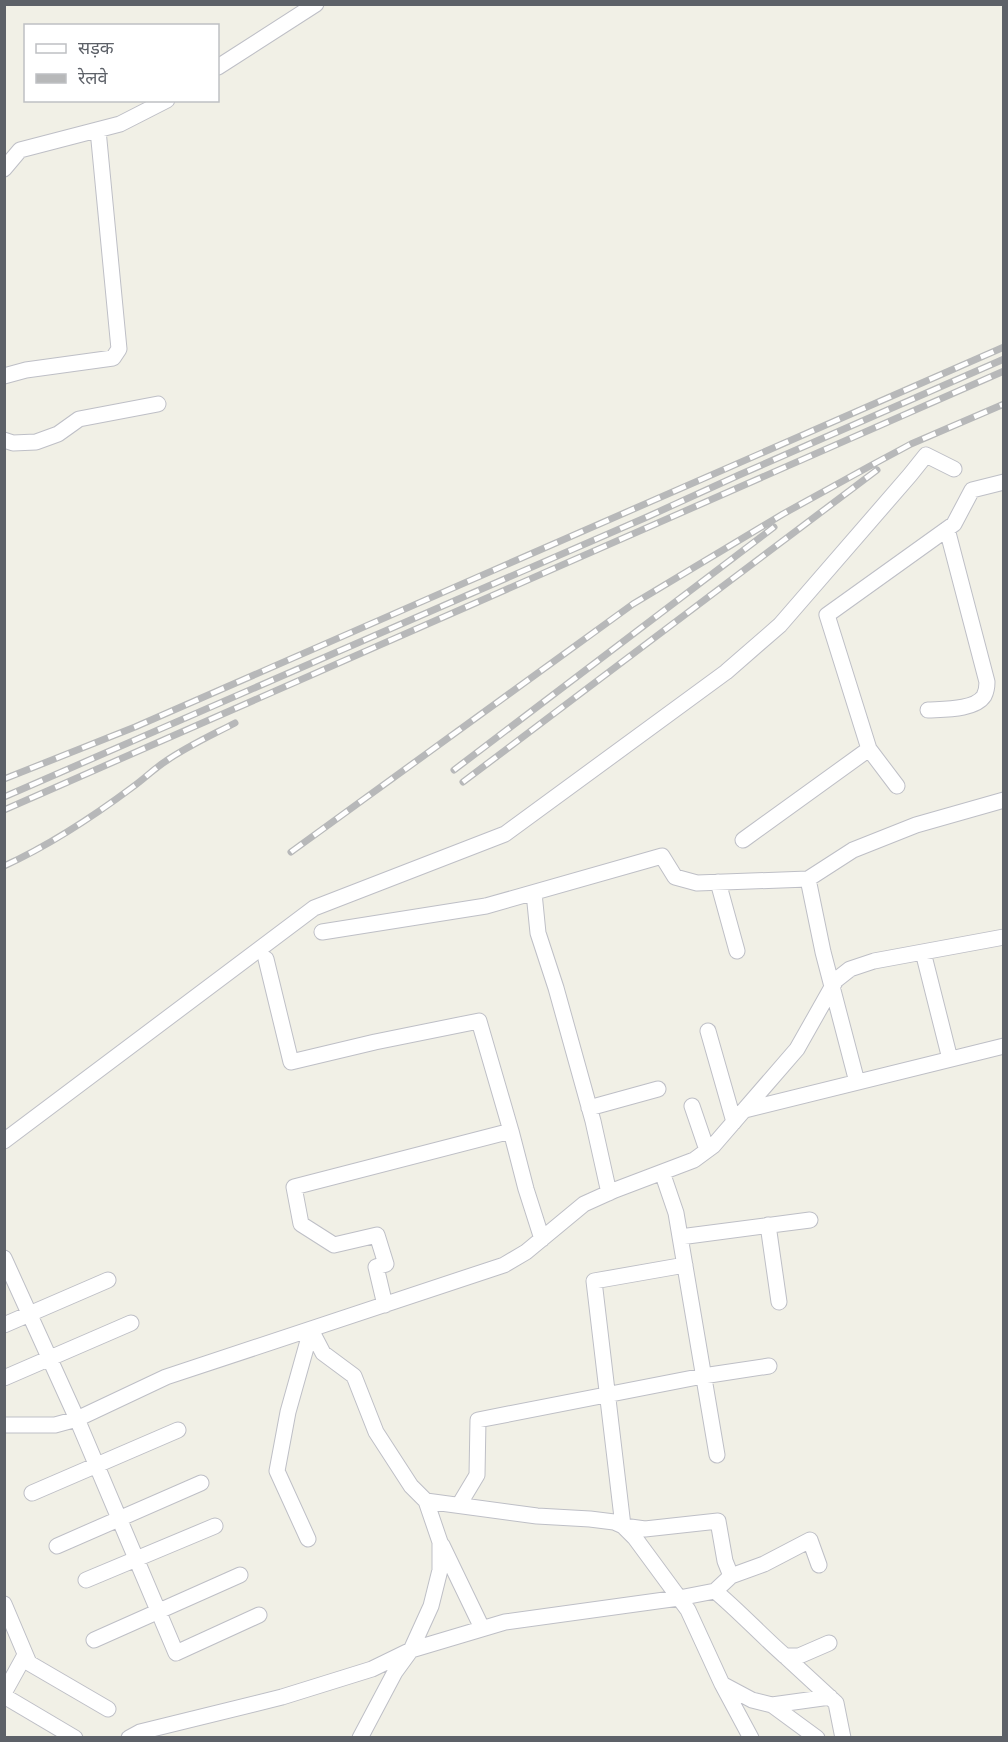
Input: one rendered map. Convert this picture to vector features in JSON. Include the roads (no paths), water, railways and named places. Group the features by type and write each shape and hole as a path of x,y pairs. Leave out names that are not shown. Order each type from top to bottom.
{"street":[{"path":"219,65 316,4"},
{"path":"4,169 20,150 120,124 163,102"},
{"path":"4,375 113,357 119,349 98,130"},
{"path":"4,440 13,443 36,442 58,434 79,419 158,404"},
{"path":"4,1141 314,908 505,834 726,672 780,625 926,455 954,469"},
{"path":"897,786 869,749 827,615 954,524 972,490 1004,482"},
{"path":"928,710 957,708 978,703 985,694 987,682 947,529"},
{"path":"743,840 869,749"},
{"path":"322,932 486,906 662,856 675,877 697,883 808,879 853,850 916,825 1004,800"},
{"path":"808,879 857,1082"},
{"path":"718,882 737,951"},
{"path":"534,893 538,933 556,988 589,1108 609,1192"},
{"path":"4,1425 55,1425 77,1419 166,1377 504,1265 526,1252 584,1204 609,1192 694,1160 713,1146 797,1049 832,986 850,969 874,961 1004,937"},
{"path":"923,952 950,1059"},
{"path":"266,959 291,1062 479,1021 542,1239"},
{"path":"708,1031 734,1122"},
{"path":"745,1110 1004,1046"},
{"path":"589,1108 658,1089"},
{"path":"692,1106 707,1150"},
{"path":"385,1305 376,1267 386,1264 377,1235 334,1245 301,1224 294,1187 511,1131"},
{"path":"662,1172 676,1213 717,1455"},
{"path":"680,1237 810,1220"},
{"path":"768,1225 779,1302"},
{"path":"4,1258 77,1419 176,1653 259,1615"},
{"path":"685,1265 594,1281 623,1526 635,1538 688,1610 722,1684 751,1737"},
{"path":"4,1325 108,1280"},
{"path":"4,1378 131,1323"},
{"path":"311,1330 324,1353 354,1376 376,1432 411,1486 426,1501 440,1542 482,1628"},
{"path":"308,1539 277,1471 288,1412 311,1330"},
{"path":"459,1505 477,1475 478,1420 703,1376 769,1366"},
{"path":"32,1493 178,1430"},
{"path":"57,1546 201,1483"},
{"path":"426,1501 537,1516 590,1519 645,1528 718,1521 725,1561 731,1576"},
{"path":"86,1580 214,1526"},
{"path":"129,1737 140,1732 282,1697 372,1669 411,1650 505,1622 715,1591 731,1576 764,1564 810,1540 819,1565"},
{"path":"360,1737 395,1672 411,1650 431,1606 440,1570 440,1542"},
{"path":"94,1640 240,1575"},
{"path":"715,1591 836,1703 843,1737"},
{"path":"4,1604 29,1663 108,1709"},
{"path":"785,1656 799,1656 829,1643"},
{"path":"26,1655 4,1694 75,1737"},
{"path":"722,1684 752,1700 772,1705 817,1737"},
{"path":"772,1705 830,1697"}],"railway":[{"path":"4,779 135,727 1004,347"},
{"path":"4,797 1004,359"},
{"path":"4,810 1004,371"},
{"path":"291,852 633,604 783,514 870,466 911,444 1004,404"},
{"path":"463,782 877,470"},
{"path":"454,770 774,527"},
{"path":"4,866 71,829 174,756 235,723"}]}
